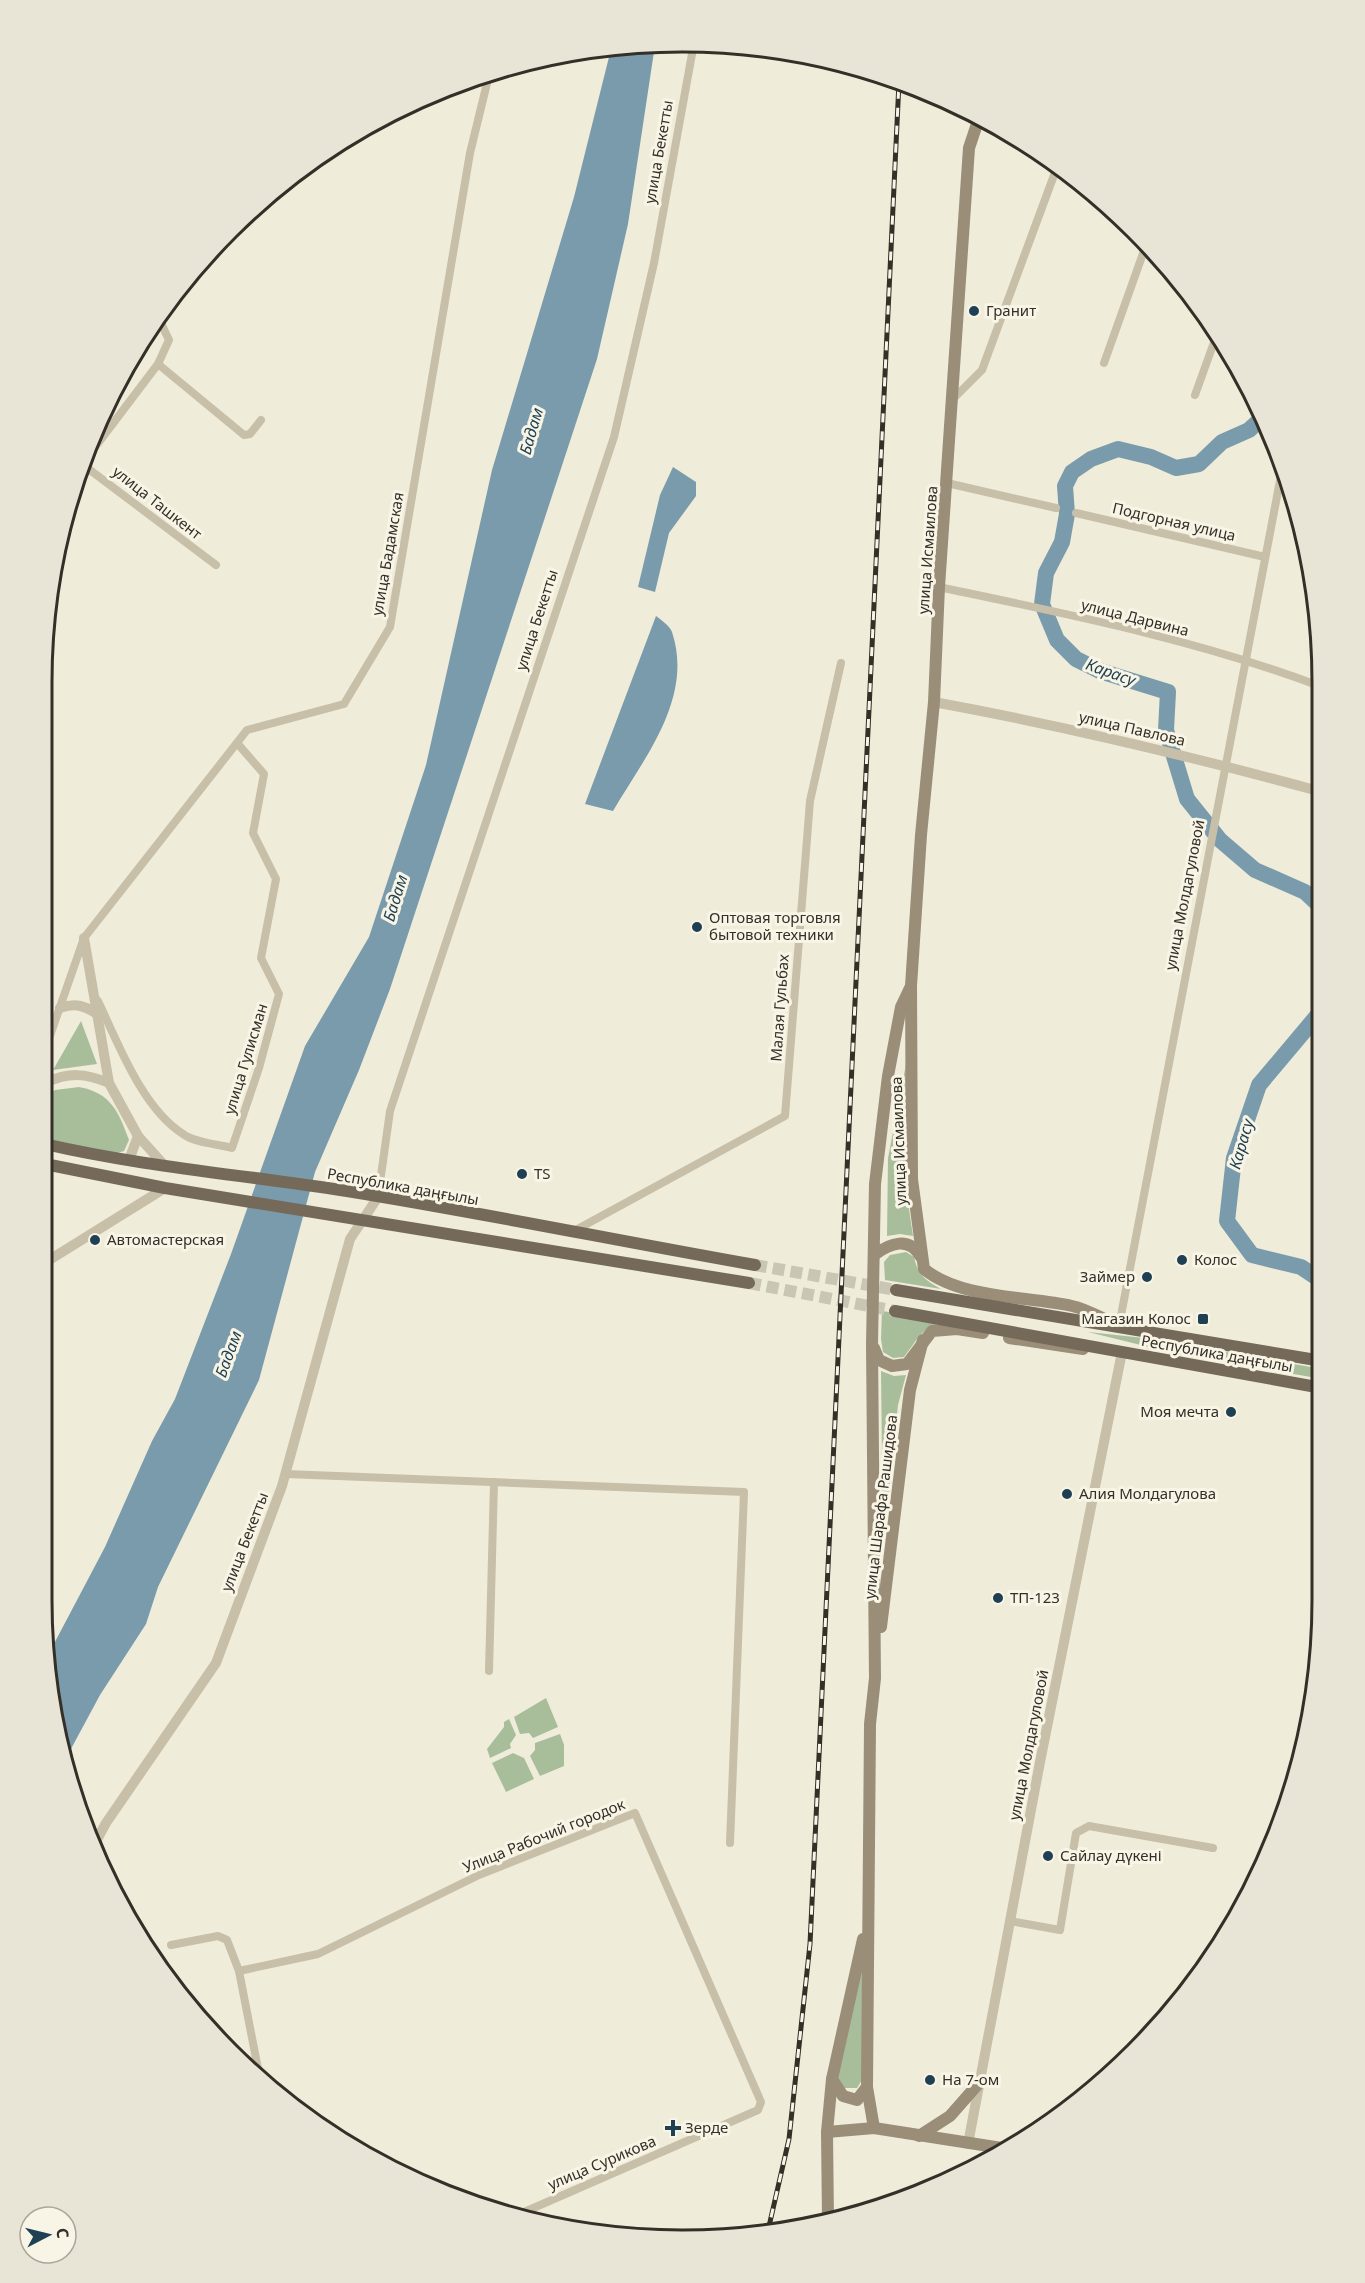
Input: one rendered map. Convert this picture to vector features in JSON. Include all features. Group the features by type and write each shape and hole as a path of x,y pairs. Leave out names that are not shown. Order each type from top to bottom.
{"main road":[{"name":"улица Исмаилова","path":"922,1258 912,1179 911,986 921,835 934,702 939,587 969,148 977,125"},
{"name":"улица Исмаилова","path":"873,1344 875,1184 888,1076 901,1007 911,986"},
{"name":"Республика даңғылы","path":"52,1146 165,1166 219,1171 372,1196 755,1265"},
{"path":"52,1166 165,1188 748,1283"},
{"path":"874,1255 893,1244 907,1243 917,1249 924,1269 935,1278 951,1284 1075,1306 1119,1326"},
{"name":"Республика даңғылы","path":"896,1290 1312,1359"},
{"name":"Республика даңғылы","path":"895,1311 1312,1386"},
{"path":"873,1344 879,1360 892,1366 907,1364 932,1331 957,1329 1068,1348 1116,1351"},
{"name":"улица Шарафа Рашидова","path":"869,1914 870,1724 910,1390 923,1340"},
{"name":"улица Шарафа Рашидова","path":"873,1344 875,1678"},
{"path":"828,2213 827,2132 832,2079 869,1914"},
{"path":"869,1914 867,2088 874,2128"},
{"path":"832,2079 843,2096 857,2100 867,2088"},
{"path":"919,2136 950,2116 979,2083"},
{"path":"827,2132 874,2128 995,2147"}],"street":[{"name":"улица Бекетты","path":"98,1837 106,1822 216,1663 286,1474 350,1239 372,1196 390,1111 614,436 654,263 692,52"},
{"name":"улица Бадамская","path":"52,1030 84,938 247,730 344,704 390,627 470,153 487,84"},
{"path":"953,399 982,370 1054,174"},
{"path":"1104,363 1143,253"},
{"path":"101,439 158,364 169,340 163,327"},
{"path":"1195,395 1213,343"},
{"path":"158,364 244,435 250,434 261,420"},
{"name":"улица Ташкент","path":"90,470 216,565"},
{"name":"улица Молдагуловой","path":"1119,1326 1280,482"},
{"path":"947,483 1056,508"},
{"name":"Подгорная улица","path":"1076,513 1265,557"},
{"name":"улица Дарвина","path":"939,587 1047,609 1246,660 1312,683"},
{"name":"Малая Гульбах","path":"572,1232 785,1116 810,801 841,663"},
{"name":"улица Павлова","path":"934,702 1226,765 1312,789"},
{"name":"улица Гулисман","path":"93,993 135,1078 159,1112 184,1135 232,1148 259,1068 279,993 261,958 276,879 253,832 264,774 237,743"},
{"path":"84,938 109,1083 138,1136 165,1166"},
{"path":"60,1008 73,1004 86,1006 97,1014"},
{"path":"52,1080 61,1076 87,1074 109,1083"},
{"path":"129,1160 138,1136"},
{"path":"52,1258 165,1188"},
{"path":"52,1250 70,1247"},
{"name":"улица Молдагуловой","path":"968,2144 1116,1351"},
{"path":"286,1474 744,1492 730,1843"},
{"path":"489,1671 494,1482"},
{"name":"Улица Рабочий городок","path":"239,1971 318,1954 479,1875 635,1813 761,2102"},
{"path":"1010,1921 1060,1930 1076,1833 1081,1828 1089,1826 1213,1848"},
{"path":"171,1945 218,1936 228,1940 239,1971 257,2065"},
{"name":"улица Сурикова","path":"526,2211 575,2188 751,2115 758,2110 761,2102"}],"green space":[{"path":"81,1021 97,1064 53,1070"},
{"path":"912,1033 906,1189 913,1236 900,1234 887,1236 888,1158"},
{"path":"79,1087 106,1099 117,1112 129,1140 124,1151 114,1154 52,1140 52,1092"},
{"path":"906,1252 914,1257 923,1276 941,1289 885,1280 884,1262 890,1255"},
{"path":"882,1311 951,1321 927,1329 904,1357 893,1358 883,1352"},
{"path":"1088,1332 1163,1340 1161,1350"},
{"path":"1166,1341 1312,1367 1312,1377 1165,1351"},
{"path":"881,1371 894,1376 906,1375 898,1405 883,1549"},
{"path":"546,1698 558,1727 533,1738 529,1733 520,1734 514,1717"},
{"path":"509,1719 516,1735 510,1744 511,1748 490,1758 487,1749 504,1727 504,1722"},
{"path":"560,1734 564,1745 564,1766 540,1776 530,1756 535,1750 535,1743"},
{"path":"513,1753 524,1758 534,1779 506,1792 492,1763"},
{"path":"864,1949 862,2080 857,2088 843,2088 838,2077"}],"water":[{"name":"Бадам","path":"654,53 628,224 597,359 390,989 359,1070 315,1172 259,1380 158,1587 146,1624 100,1695 71,1749 58,1683 54,1643 105,1547 152,1441 175,1399 231,1254 305,1046 369,937 426,765 492,470 574,197 609,57"},
{"path":"673,467 696,482 696,496 669,533 655,592 638,587 660,495"},
{"path":"656,616 671,630 677,656 676,680 671,704 651,748 613,811 585,804"}],"waterway":[{"name":"Карасу","path":"1257,423 1249,430 1222,442 1199,464 1176,468 1151,457 1118,449 1091,459 1072,472 1065,486 1067,514 1062,542 1046,573 1042,604 1057,640 1076,659 1100,671 1168,692 1166,730 1187,799 1220,840 1255,870 1305,892 1312,899"},
{"name":"Карасу","path":"1312,1022 1259,1085 1234,1158 1227,1221 1252,1255 1301,1267 1312,1274"}],"tunnel":[{"path":"755,1265 896,1290"},
{"path":"749,1283 895,1311"}],"railway":[{"path":"769,2224 789,2139 810,1944 899,91"}],"place":[{"name":"Гранит","path":"974,311"},
{"name":"Оптовая торговля бытовой техники","path":"697,927"},
{"name":"TS","path":"522,1174"},
{"name":"Автомастерская","path":"95,1240"},
{"name":"Колос","path":"1182,1260"},
{"name":"Займер","path":"1147,1277"},
{"name":"Магазин Колос","path":"1203,1319"},
{"name":"Моя мечта","path":"1231,1412"},
{"name":"Алия Молдагулова","path":"1067,1494"},
{"name":"ТП-123","path":"998,1598"},
{"name":"Сайлау дүкені","path":"1048,1856"},
{"name":"На 7-ом","path":"930,2080"},
{"name":"Зерде","path":"673,2128"}]}
